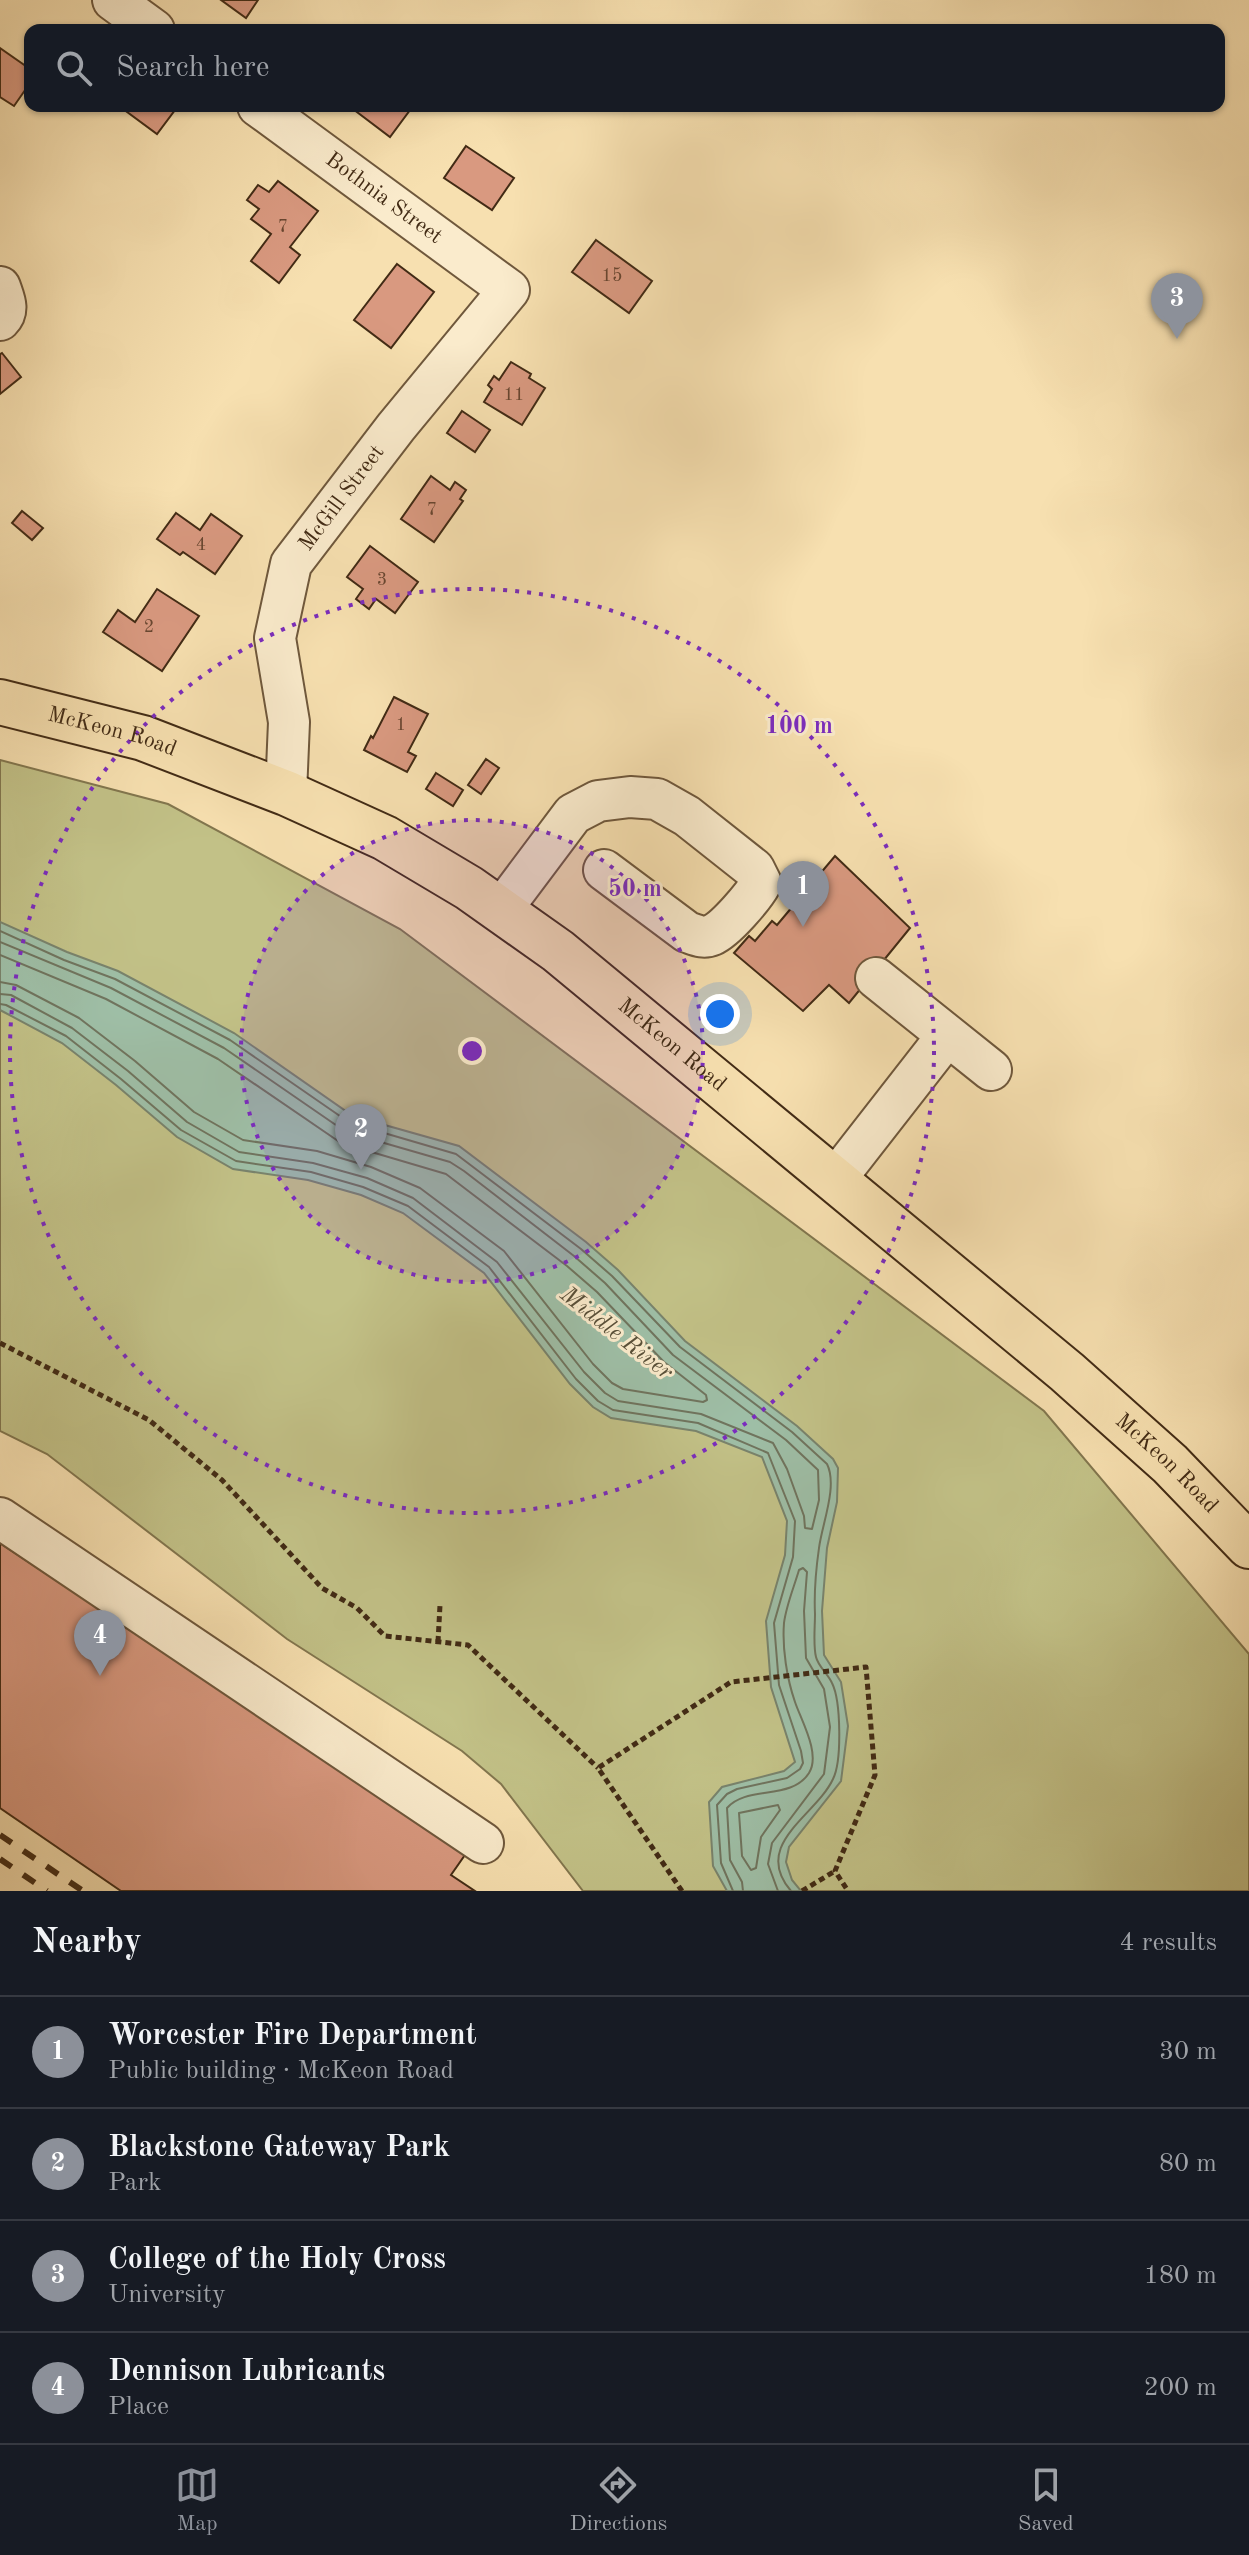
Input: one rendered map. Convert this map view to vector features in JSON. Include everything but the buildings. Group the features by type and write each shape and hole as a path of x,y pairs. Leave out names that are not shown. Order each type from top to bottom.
{"main road":[{"name":"McKeon Road","path":"0,702 143,738 286,793 385,838 469,888 558,951 1118,1417 1170,1464 1249,1546"}],"street":[{"path":"113,0 146,24"},
{"name":"Bothnia Street","path":"266,112 509,290"},
{"path":"0,287 7,304 5,315 0,320"},
{"name":"McGill Street","path":"286,793 289,722 275,638 291,564 396,427 509,290"},
{"path":"501,910 573,814 598,801 630,797 657,799 687,816 754,869 761,883 755,894 715,934 702,938 687,932 604,870"},
{"path":"876,978 991,1070"},
{"path":"834,1181 947,1036"},
{"path":"0,1518 483,1843"}],"path":[{"path":"0,1343 149,1420 222,1480 322,1588 357,1608 385,1636 468,1645 598,1768 682,1891"},
{"path":"438,1642 440,1605"},
{"path":"598,1768 731,1682 866,1667 875,1775 835,1871 802,1891"},
{"path":"835,1871 848,1891"}],"shaded area":[{"path":"0,760 168,804 400,929 1044,1411 1249,1654 1249,1891 583,1891 501,1784 462,1751 287,1639 47,1454 0,1431"}],"water":[{"name":"Middle River","path":"0,922 118,971 234,1033 353,1116 459,1146 586,1242 618,1270 685,1341 797,1426 833,1459 838,1468 837,1502 827,1548 822,1611 824,1655 841,1682 848,1726 841,1781 789,1847 786,1862 792,1880 801,1891 727,1891 713,1866 709,1802 722,1787 784,1771 795,1762 771,1687 766,1621 785,1555 787,1521 762,1457 696,1431 611,1418 593,1407 570,1384 484,1273 403,1213 361,1195 308,1180 233,1169 177,1137 62,1043 0,1010"}],"railway":[{"path":"0,1835 83,1891"},
{"path":"0,1859 47,1891"}],"place":[{"name":"College of the Holy Cross","path":"1177,339"},
{"name":"Worcester Fire Department","path":"803,927"},
{"name":"Blackstone Gateway Park","path":"361,1170"},
{"name":"Dennison Lubricants","path":"100,1676"}]}
